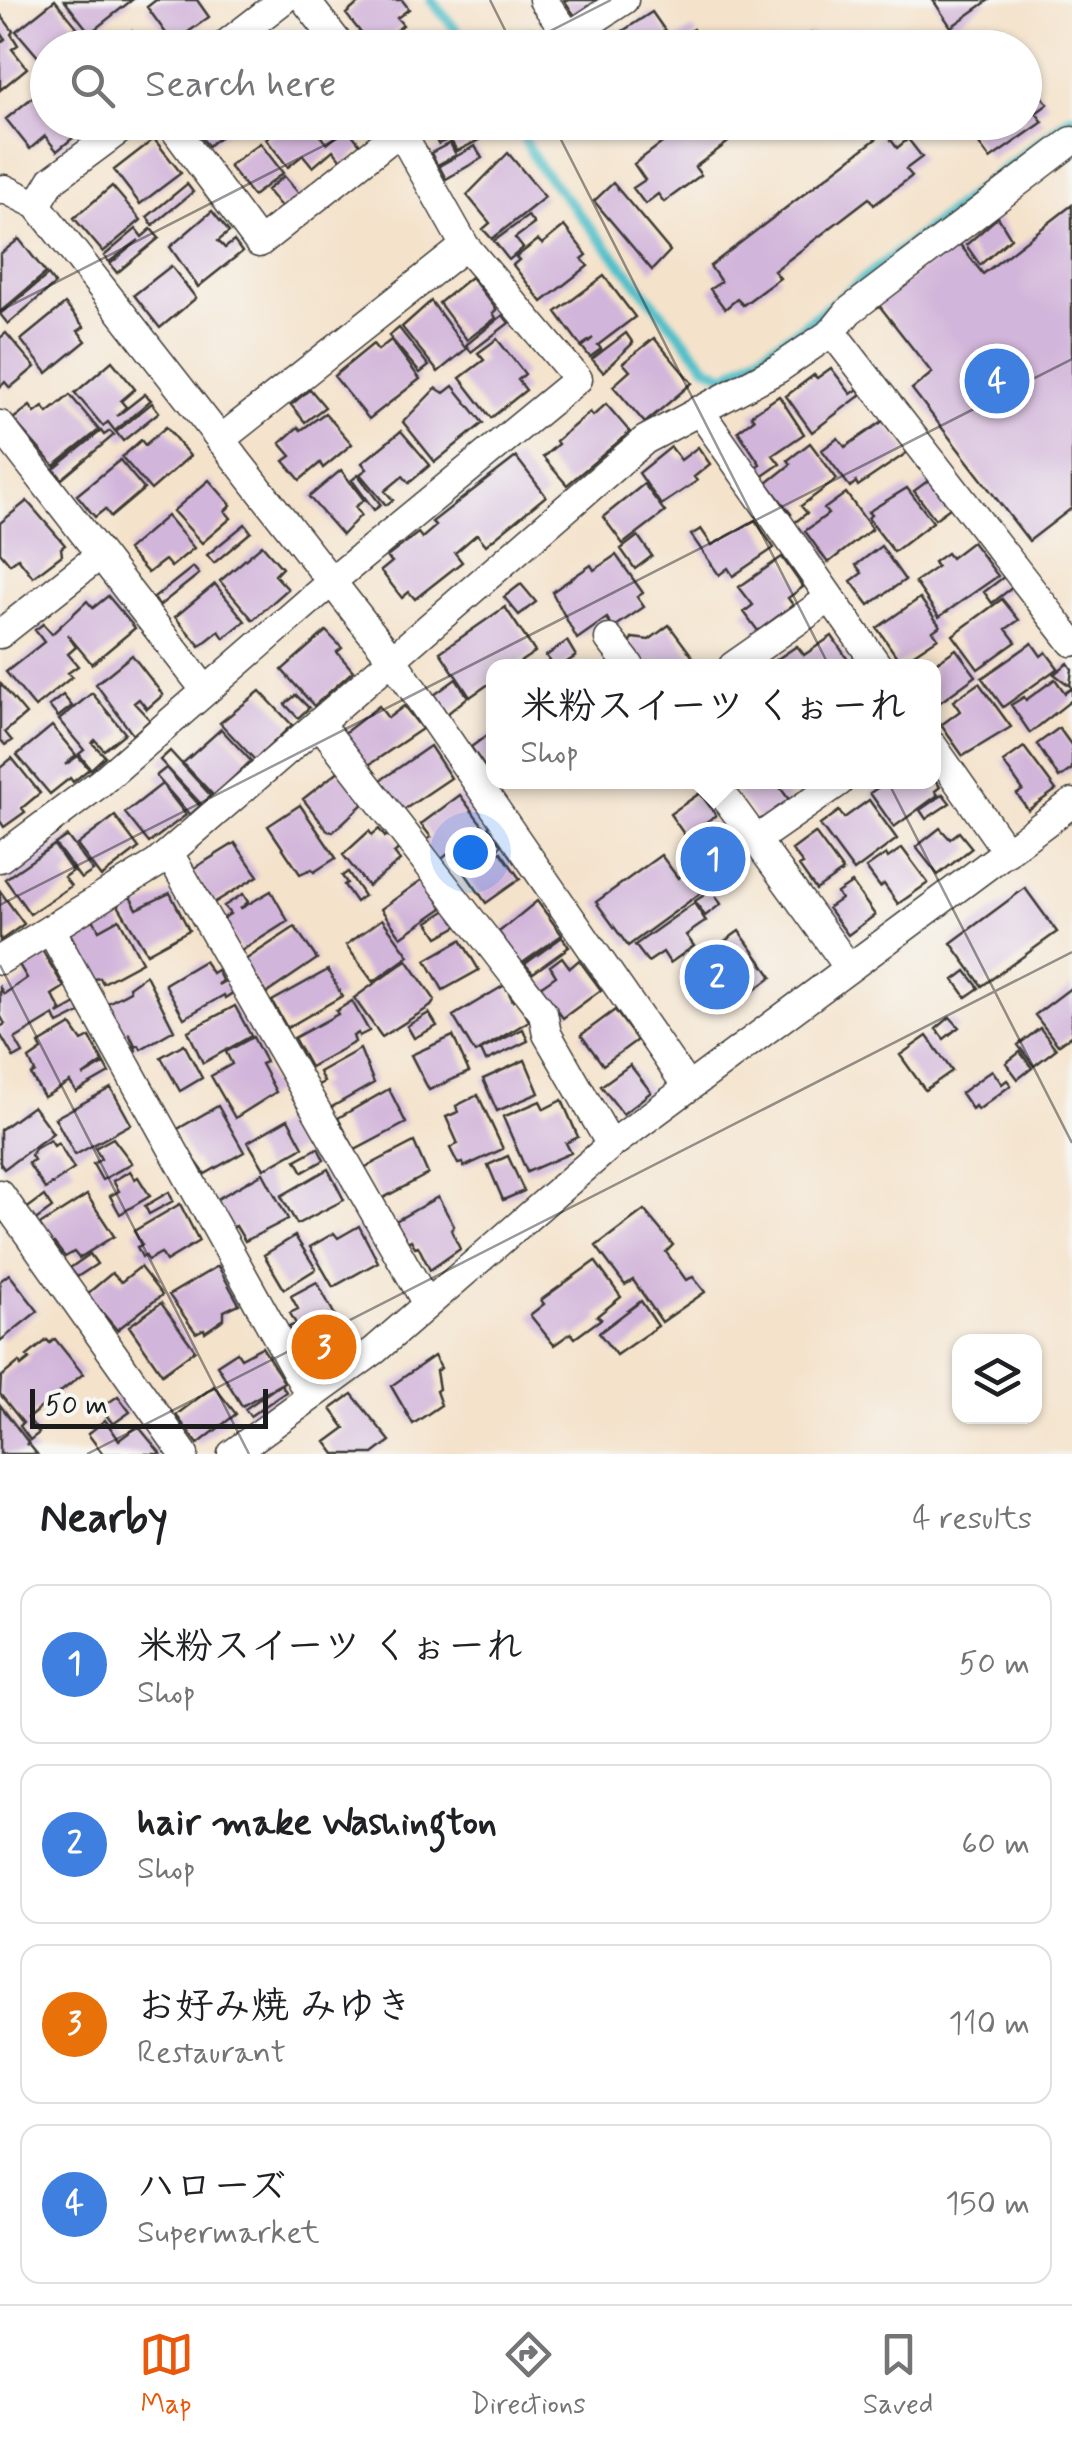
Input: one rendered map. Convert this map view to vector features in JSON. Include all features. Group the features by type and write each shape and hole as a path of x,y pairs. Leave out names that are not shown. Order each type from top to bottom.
{"street":[{"path":"244,30 283,0"},
{"path":"305,0 328,30"},
{"path":"543,0 566,30"},
{"path":"579,30 624,0"},
{"path":"36,204 52,180 106,140"},
{"path":"182,140 258,243 381,140"},
{"path":"0,858 100,783 331,582 578,379 465,246 404,140"},
{"path":"0,960 156,864 646,440 778,369 832,332 849,311 1072,142"},
{"path":"0,190 36,204 392,659 688,1088"},
{"path":"220,440 465,246"},
{"path":"832,332 1072,642"},
{"path":"699,410 873,659"},
{"path":"0,425 206,691"},
{"path":"0,634 100,555"},
{"path":"743,659 830,598"},
{"path":"610,639 625,659"},
{"path":"319,722 543,1012 547,1034 611,1145"},
{"path":"941,758 1006,852"},
{"path":"719,789 850,968"},
{"path":"756,840 829,789"},
{"path":"232,1454 375,1350 611,1145 1072,803"},
{"path":"168,853 427,1304"},
{"path":"50,929 310,1396"},
{"path":"0,1194 184,1454"}],"building":[{"path":"55,0 77,27 30,30 30,47 16,31"},
{"path":"64,0 132,0 94,30 88,30"},
{"path":"156,0 197,0 209,17 191,30 164,30 147,7"},
{"path":"362,0 402,0 409,9 397,18 403,25 397,30 359,30 346,14"},
{"path":"564,0 605,0 577,19"},
{"path":"933,0 989,0 951,27"},
{"path":"652,12 665,30 624,30"},
{"path":"0,14 18,45 12,49 27,68 0,90 0,43 5,39 0,31"},
{"path":"30,99 30,140 40,140 30,149 6,119"},
{"path":"48,140 70,140 57,151"},
{"path":"155,140 181,173 140,204 114,170"},
{"path":"267,140 324,140 327,144 332,140 357,140 363,148 344,164 333,150 313,167 303,155 288,167"},
{"path":"451,140 479,140 457,151"},
{"path":"666,140 731,140 695,167 701,175 664,202 658,194 645,204 633,188 645,180 634,164"},
{"path":"875,140 891,140 897,148 909,140 922,157 906,169 912,176 874,205 869,198 774,271 780,278 743,305 737,299 725,309 710,289 721,282 710,266"},
{"path":"976,140 1017,140 990,159"},
{"path":"260,143 283,173 253,196 229,166"},
{"path":"450,143 456,155 437,165 431,153"},
{"path":"475,146 482,158 446,179 439,166"},
{"path":"508,153 545,197 492,239 483,229 490,223 467,195"},
{"path":"284,176 301,196 284,210 267,190"},
{"path":"613,183 670,251 652,270 594,201"},
{"path":"187,184 193,192 153,225 147,217"},
{"path":"112,186 141,220 103,252 74,218"},
{"path":"1072,205 1072,508 1029,541 912,389 932,373 878,304 958,242 983,274"},
{"path":"212,211 229,232 218,241 225,248 234,241 242,252 198,287 170,247"},
{"path":"528,216 534,224 515,238 523,248 509,260 494,241"},
{"path":"998,217 1011,238 980,265 966,245"},
{"path":"564,226 587,255 582,259 588,266 542,302 513,265 519,260 516,257 538,240 542,244"},
{"path":"136,229 142,237 151,229 159,238 117,273 110,264 139,240 109,262 104,256"},
{"path":"19,239 46,273 0,312 0,254"},
{"path":"171,266 196,298 160,328 134,295"},
{"path":"48,275 55,284 8,324 0,314"},
{"path":"604,276 635,317 598,345 601,349 590,357 582,347 593,338 581,346 556,312"},
{"path":"471,277 497,310 493,313 496,318 467,340 439,303"},
{"path":"431,301 466,349 438,372 402,327"},
{"path":"65,304 84,327 78,331 86,341 47,373 21,340"},
{"path":"503,315 509,323 471,352 466,345"},
{"path":"399,328 429,366 420,373 389,336"},
{"path":"6,333 35,367 10,388 5,382 0,387 0,338"},
{"path":"626,333 633,343 603,372 592,359"},
{"path":"654,338 692,383 645,423 613,386 630,371 623,363"},
{"path":"497,339 525,374 518,380 526,390 491,418 460,378 484,360 478,353"},
{"path":"391,340 420,379 369,419 334,376 373,344 378,350"},
{"path":"112,361 135,389 121,401 126,407 117,416 145,394 151,400 115,431 108,422 103,426 75,393"},
{"path":"831,368 851,394 858,389 861,395 812,432 786,396 814,375 817,378"},
{"path":"453,386 483,423 435,462 403,422 436,388 444,393"},
{"path":"310,389 325,407 305,422 291,405"},
{"path":"70,395 99,430 54,466 13,419 30,406 35,413 43,407 48,413"},
{"path":"779,396 804,434 773,455 780,464 761,477 754,468 760,464 738,431 754,419 751,415"},
{"path":"152,403 159,412 123,441 116,432"},
{"path":"606,404 630,432 567,485 543,457 590,412 593,416"},
{"path":"325,413 352,444 323,468 320,463 300,480 284,461 291,456 280,443 298,427 301,430"},
{"path":"883,421 908,452 858,486 856,482 850,487 822,450 838,438 845,447"},
{"path":"166,427 190,456 151,490 122,457 141,440 145,445"},
{"path":"101,431 114,435 62,479 54,469"},
{"path":"401,431 430,465 409,483 403,476 385,491 393,500 386,505 360,474 367,469 362,463"},
{"path":"810,443 837,479 801,506 807,513 794,523 767,483"},
{"path":"671,447 681,460 698,447 710,464 694,477 697,481 661,505 639,473"},
{"path":"516,457 546,496 486,545 477,534 455,553 462,562 415,599 409,592 402,598 381,571 392,562 387,557 418,533 422,538 436,526 432,522"},
{"path":"120,460 144,489 111,517 105,509 95,517 77,495"},
{"path":"341,470 364,500 355,507 361,515 342,535 309,497"},
{"path":"358,475 381,505 374,510 352,480"},
{"path":"209,480 231,505 225,511 231,518 202,543 173,511"},
{"path":"929,480 950,508 935,519 914,491"},
{"path":"644,484 665,512 623,544 603,517"},
{"path":"907,488 933,522 894,552 868,518 868,512"},
{"path":"846,493 872,529 828,563 805,531 828,514 824,509"},
{"path":"27,501 65,545 62,555 33,577 18,558 10,564 0,552 0,523"},
{"path":"167,516 194,548 171,567 165,560 148,573 127,550"},
{"path":"755,520 774,548 733,576 728,568 719,575 691,535 701,529 712,545"},
{"path":"245,524 251,532 214,563 207,555"},
{"path":"638,536 652,556 635,569 621,549"},
{"path":"972,542 998,576 939,617 915,582 937,567 934,562 947,553 951,558"},
{"path":"262,545 282,568 275,575 288,589 253,620 220,581"},
{"path":"881,546 905,580 869,605 851,581 862,573 856,565"},
{"path":"616,555 643,593 637,597 644,607 613,628 607,618 577,639 552,592 591,565 594,570"},
{"path":"782,557 803,587 788,598 793,605 758,631 744,612 753,605 739,587"},
{"path":"193,567 199,574 159,606 154,598"},
{"path":"1005,576 1013,587 992,603 984,592"},
{"path":"215,584 245,621 224,638 219,631 200,646 175,617"},
{"path":"521,584 536,602 519,615 504,597"},
{"path":"108,596 135,628 92,664 67,634 76,647 68,654 78,666 68,673 72,677 35,707 6,672 44,642 35,630 43,624 52,634 87,601 93,608"},
{"path":"920,598 940,626 933,631 938,638 906,659 894,659 897,657 877,628"},
{"path":"1002,599 1019,620 1006,629 1016,642 978,669 953,635"},
{"path":"505,607 535,652 524,659 486,659 486,686 470,697 440,652"},
{"path":"669,625 694,659 633,659 629,654 632,638 649,640"},
{"path":"326,631 342,648 337,652 353,671 314,706 282,670"},
{"path":"832,636 847,659 778,659 797,646 804,655"},
{"path":"567,641 576,656 548,659 546,656"},
{"path":"1032,643 1041,656 1046,652 1058,668 1003,707 982,678"},
{"path":"956,649 976,676 941,702 941,659"},
{"path":"132,655 163,695 147,709 139,699 134,703 150,720 133,735 96,684"},
{"path":"1068,663 1072,669 1070,686 1054,674"},
{"path":"456,679 468,697 447,714 434,695"},
{"path":"1055,679 1065,693 1072,688 1072,700 1030,733 1011,705 1024,697 1026,700"},
{"path":"0,683 26,714 5,732 12,741 5,745 0,739"},
{"path":"979,683 1011,727 963,756 941,725 960,711 953,701"},
{"path":"260,691 292,725 255,760 220,723"},
{"path":"92,693 125,733 104,750 95,740 92,743 105,756 91,769 79,754 84,750 59,720"},
{"path":"63,695 72,706 58,717 49,706"},
{"path":"296,695 309,708 298,718 285,704"},
{"path":"379,706 388,718 404,706 422,729 367,766 343,734"},
{"path":"52,726 76,755 65,765 78,756 89,769 50,794 17,755"},
{"path":"1059,728 1072,746 1072,769 1059,778 1037,744"},
{"path":"221,729 251,761 214,796 183,763"},
{"path":"486,736 486,769 471,747"},
{"path":"430,746 451,778 402,811 381,780"},
{"path":"1024,747 1056,790 1028,810 1017,794 1023,790 1003,762"},
{"path":"170,751 211,796 202,805 160,760"},
{"path":"12,758 40,793 22,808 25,812 4,827 0,821 0,768"},
{"path":"166,768 200,806 190,815 156,776"},
{"path":"340,770 366,801 333,832 328,831 303,799"},
{"path":"162,784 186,815 149,843 125,813"},
{"path":"733,789 781,789 790,801 760,823"},
{"path":"876,789 938,789 938,795 894,827 870,793"},
{"path":"700,793 716,815 686,837 670,814"},
{"path":"943,794 950,803 926,819 920,810"},
{"path":"460,795 483,826 438,862 423,843 431,837 421,824"},
{"path":"869,800 897,839 854,871 820,825 839,811 844,818"},
{"path":"300,805 336,858 314,872 312,869 300,874 268,826"},
{"path":"115,816 139,848 101,877 77,845"},
{"path":"489,827 502,845 484,858 471,841"},
{"path":"940,828 950,839 959,832 972,848 938,875 916,847"},
{"path":"379,829 385,837 390,833 401,847 394,853 400,861 368,886 343,855 369,831 372,835"},
{"path":"727,831 743,854 712,876 695,853"},
{"path":"815,833 843,871 816,890 792,850"},
{"path":"67,836 93,871 81,879 55,844"},
{"path":"235,843 258,876 212,904 193,869"},
{"path":"54,845 72,871 64,877 71,886 30,914 5,879"},
{"path":"902,848 928,883 898,904 866,868"},
{"path":"501,852 520,879 486,903 465,873"},
{"path":"661,855 678,878 687,871 702,892 628,946 596,902"},
{"path":"729,866 738,879 718,893 710,880"},
{"path":"348,872 364,896 356,902 344,885 347,883 342,876"},
{"path":"423,879 443,908 401,937 381,909"},
{"path":"852,883 875,915 848,935 828,908 841,899 837,893"},
{"path":"1025,888 1057,932 982,986 951,943"},
{"path":"712,890 721,904 705,916 695,901"},
{"path":"0,891 24,924 0,941"},
{"path":"271,891 288,921 241,951 222,919 230,914 224,906 243,894 248,902 240,909"},
{"path":"170,893 189,930 147,953 116,902 129,895 137,909"},
{"path":"537,901 562,935 521,964 499,932"},
{"path":"694,903 706,921 686,935 694,946 670,963 663,952 648,962 635,945"},
{"path":"450,908 461,924 438,937 428,922"},
{"path":"93,919 99,930 119,919 142,962 103,983 100,978 89,980 70,946 75,943 69,931"},
{"path":"382,919 409,956 373,982 346,945"},
{"path":"295,927 317,959 264,995 242,962"},
{"path":"739,931 772,977 737,1003 704,956"},
{"path":"562,937 569,947 533,973 525,964"},
{"path":"461,940 479,970 443,990 426,960"},
{"path":"42,950 64,987 52,995 61,1010 58,1014 76,1004 80,1013 58,1024 54,1015 15,1039 23,1053 14,1058 0,1034 0,1027 5,1024 0,1015 0,988 4,994 27,978 18,963"},
{"path":"562,957 570,968 579,960 601,990 563,1018 540,987 556,976 550,966"},
{"path":"407,960 435,1000 382,1037 354,998"},
{"path":"204,961 212,973 217,970 222,980 218,985 227,980 234,992 184,1018 165,984"},
{"path":"328,970 342,996 287,1028 272,1001"},
{"path":"966,971 979,988 966,997 954,980"},
{"path":"146,975 174,1030 141,1049 129,1033 136,1050 129,1053 106,1004 130,991 129,987"},
{"path":"505,985 529,1021 475,1053 453,1016"},
{"path":"1072,987 1072,1035 1058,1045 1035,1015"},
{"path":"352,1001 369,1031 353,1036 355,1042 310,1067 294,1038 338,1014 336,1011"},
{"path":"235,1006 251,1036 203,1063 188,1031"},
{"path":"615,1010 637,1040 603,1065 581,1035"},
{"path":"429,1013 437,1026 414,1038 407,1026"},
{"path":"950,1017 959,1027 944,1039 936,1029"},
{"path":"71,1025 82,1041 90,1037 103,1062 83,1076 104,1064 109,1073 76,1092 70,1082 44,1097 31,1075 35,1072 29,1059 42,1050 39,1044"},
{"path":"1040,1028 1056,1049 1034,1066 1018,1045"},
{"path":"523,1029 528,1041 486,1061 481,1050"},
{"path":"453,1036 469,1072 429,1090 411,1055"},
{"path":"927,1036 952,1071 925,1090 900,1055"},
{"path":"253,1037 266,1062 261,1064 276,1092 235,1118 211,1076 232,1064 226,1052"},
{"path":"184,1044 202,1078 180,1091 161,1057"},
{"path":"360,1049 374,1083 330,1108 316,1086 324,1082 319,1072"},
{"path":"1020,1052 1032,1068 1018,1079 1006,1063"},
{"path":"525,1060 539,1093 497,1111 483,1079"},
{"path":"630,1065 651,1092 623,1114 601,1086"},
{"path":"992,1070 1002,1084 1007,1080 1011,1085 978,1110 975,1106 972,1109 961,1093"},
{"path":"111,1088 131,1124 75,1155 55,1118"},
{"path":"389,1089 406,1123 355,1150 338,1118"},
{"path":"478,1095 503,1149 464,1167 463,1163 458,1164 450,1148 458,1144 446,1117 458,1112 456,1106"},
{"path":"562,1100 578,1137 566,1143 571,1153 527,1172 503,1117 540,1101 544,1109"},
{"path":"33,1106 53,1133 4,1169 0,1163 0,1130"},
{"path":"218,1106 244,1152 205,1174 176,1130"},
{"path":"288,1119 303,1147 264,1169 248,1142"},
{"path":"113,1138 132,1163 102,1180 93,1164 101,1159 95,1148"},
{"path":"50,1140 54,1146 58,1143 74,1169 45,1189 28,1163 34,1160 31,1155 35,1149"},
{"path":"414,1142 428,1174 381,1199 364,1168"},
{"path":"318,1148 324,1160 303,1172 296,1160"},
{"path":"508,1156 524,1191 503,1200 488,1165"},
{"path":"328,1169 344,1200 297,1224 281,1196"},
{"path":"130,1171 150,1196 120,1214 110,1196 119,1191 113,1181"},
{"path":"263,1173 288,1219 245,1241 236,1226 228,1230 212,1202"},
{"path":"169,1192 173,1201 149,1214 145,1206"},
{"path":"87,1195 114,1236 79,1258 74,1252 65,1257 38,1226"},
{"path":"44,1196 52,1208 30,1224 22,1212"},
{"path":"438,1197 454,1226 451,1230 460,1249 430,1270 418,1246 411,1240 407,1242 394,1222"},
{"path":"180,1204 199,1241 166,1261 161,1253 148,1260 145,1255 142,1257 137,1247 142,1245 134,1231"},
{"path":"644,1210 673,1245 666,1252 686,1280 693,1277 705,1292 662,1322 633,1280 625,1285 596,1246"},
{"path":"359,1226 378,1262 333,1287 310,1247 334,1233 338,1238"},
{"path":"295,1236 316,1269 284,1289 264,1255"},
{"path":"90,1254 97,1264 77,1277 70,1268"},
{"path":"595,1261 621,1297 597,1316 601,1319 575,1338 571,1333 554,1345 530,1315 544,1304 541,1300"},
{"path":"218,1266 239,1304 224,1311 224,1319 205,1332 204,1329 196,1333 169,1295"},
{"path":"140,1267 162,1295 117,1330 87,1294 112,1273 121,1282"},
{"path":"9,1274 38,1311 0,1341 0,1281"},
{"path":"317,1282 351,1345 333,1355 330,1349 304,1363 289,1327 296,1324 290,1313 298,1309 291,1296"},
{"path":"641,1301 658,1326 616,1355 599,1333"},
{"path":"161,1303 195,1350 162,1374 129,1326"},
{"path":"55,1339 83,1374 28,1418 39,1433 30,1440 20,1426 23,1423 0,1394 1,1377 19,1362 21,1366 30,1359 27,1356 47,1340 50,1343"},
{"path":"262,1347 284,1382 242,1406 217,1365 237,1352 241,1358"},
{"path":"434,1356 441,1368 436,1371 436,1391 441,1405 413,1424 391,1386"},
{"path":"281,1384 286,1392 250,1416 245,1409"},
{"path":"214,1386 236,1414 198,1444 176,1415"},
{"path":"352,1394 390,1441 373,1454 335,1454 326,1442 345,1428 331,1409"},
{"path":"118,1396 130,1412 113,1424 101,1408"},
{"path":"0,1405 28,1442 26,1445 37,1454 0,1454"},
{"path":"105,1420 119,1440 138,1426 161,1454 103,1454 88,1434"}],"waterway":[{"path":"431,0 456,30"},
{"path":"1042,139 1072,116"},
{"path":"525,140 539,166 707,367 726,376 802,327 1041,140"}],"place":[{"name":"ハローズ","path":"997,381"},
{"name":"米粉スイーツ くぉーれ","path":"713,859"},
{"name":"hair make Washington","path":"717,977"},
{"name":"お好み焼 みゆき","path":"324,1347"}]}
